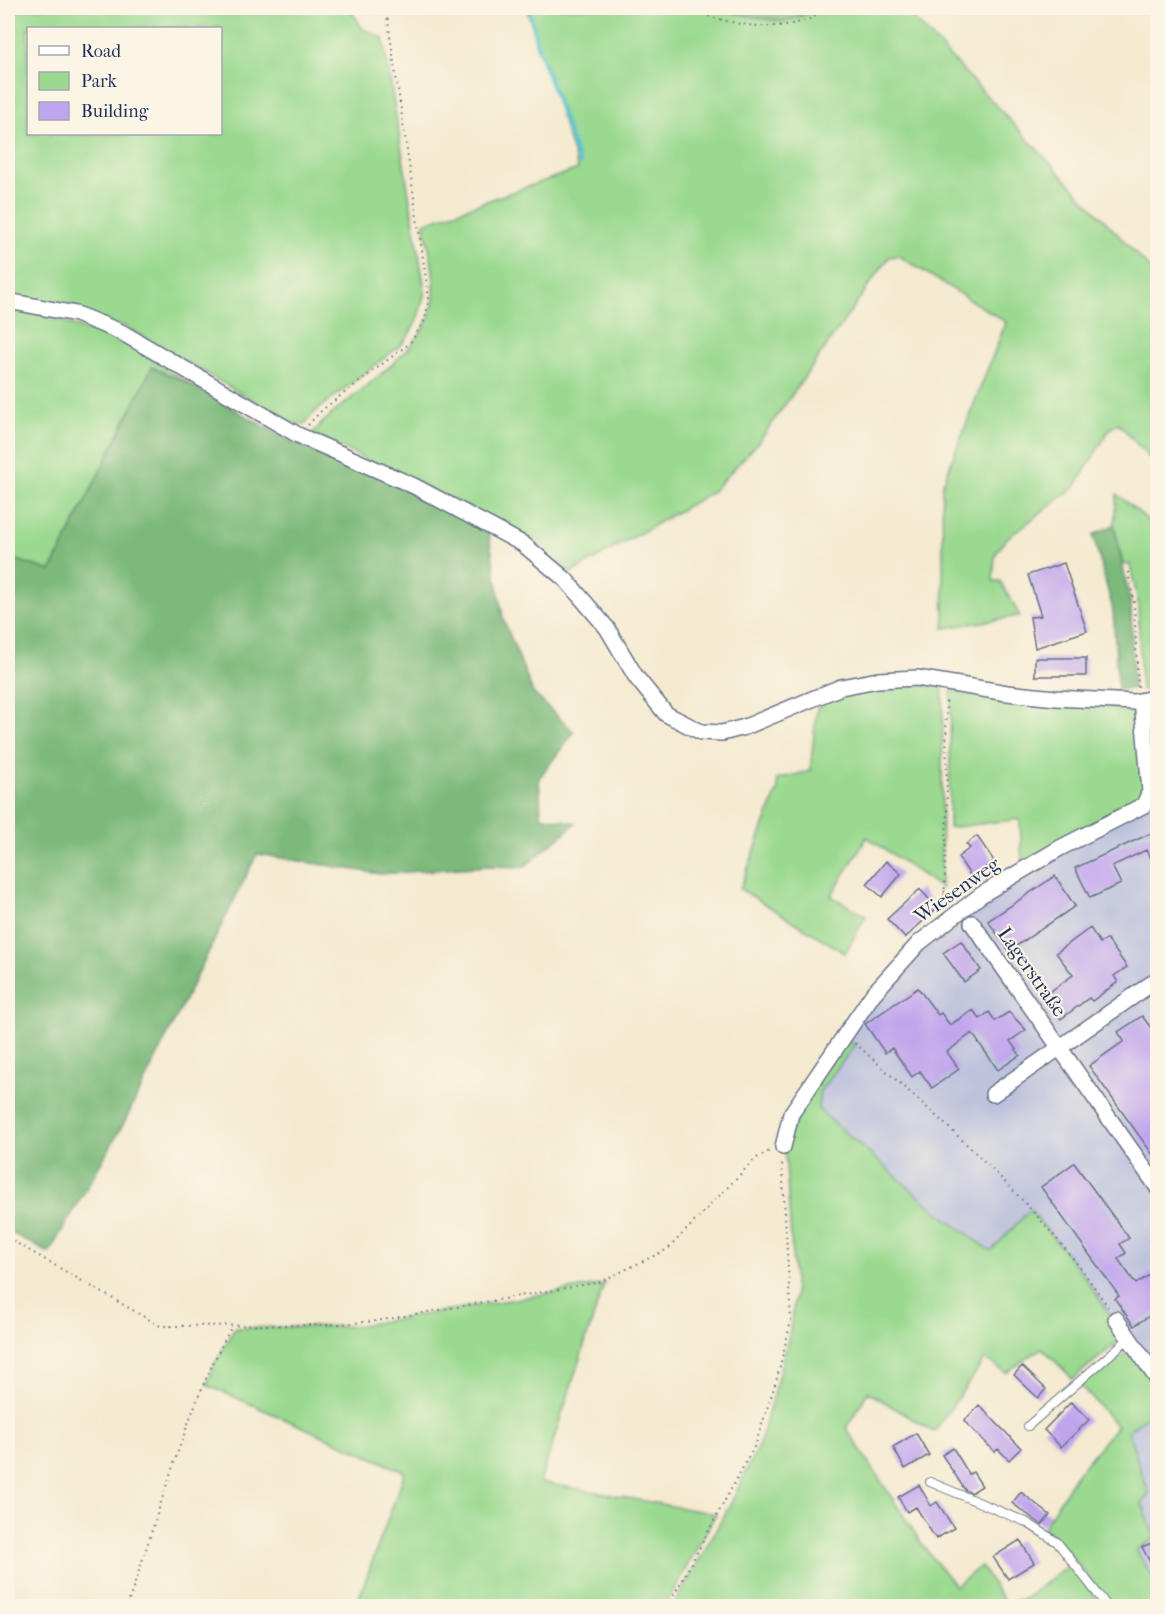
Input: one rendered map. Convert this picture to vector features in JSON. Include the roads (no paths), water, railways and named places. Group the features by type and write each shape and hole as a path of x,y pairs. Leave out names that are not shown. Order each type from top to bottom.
{"street":[{"path":"8,301 76,314 121,332 298,435 414,486 523,544 566,580 607,628 636,677 666,714 701,732 723,733 745,727 841,687 878,680 917,678 1007,693 1140,702 1158,697"},
{"name":"Wiesenweg","path":"783,1146 791,1114 873,993 919,943 943,922 981,895 1060,848 1144,805 1150,792 1140,702"},
{"name":"Lagerstraße","path":"972,923 1059,1046"},
{"name":"Lagerstraße","path":"993,1094 1059,1046 1156,983"},
{"path":"1059,1046 1158,1188"},
{"path":"1116,1319 1157,1379"}],"lane":[{"path":"1028,1426 1128,1339"},
{"path":"930,1482 1026,1522 1057,1542 1107,1606"}],"waterway":[{"path":"530,8 536,42 580,164"}]}
